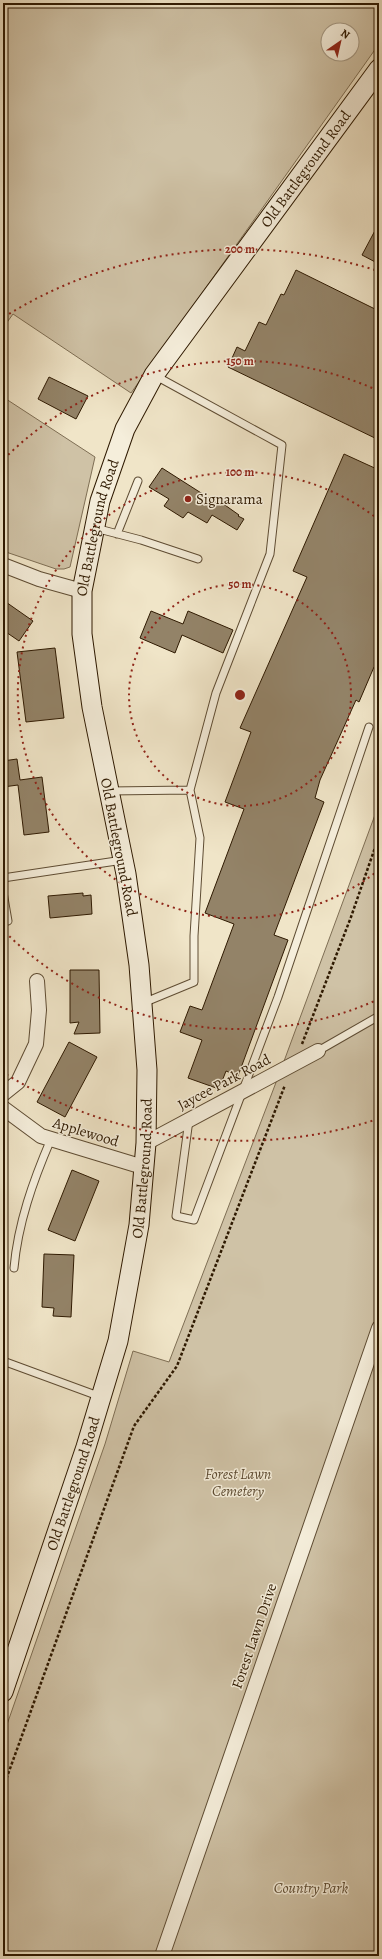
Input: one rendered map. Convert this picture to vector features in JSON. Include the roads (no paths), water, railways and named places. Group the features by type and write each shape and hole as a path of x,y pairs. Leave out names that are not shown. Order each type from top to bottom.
{"street":[{"name":"Old Battleground Road","path":"3,1692 86,1448 118,1341 138,1225 146,1143 147,1070 139,965 123,860 91,700 82,634 82,591 100,501 125,429 154,375 374,79"},
{"path":"3,565 39,579 82,591"},
{"path":"3,1094 18,1082 36,1044 40,1010 38,981"},
{"name":"Jaycee Park Road","path":"146,1143 244,1092 318,1051"},
{"name":"Applewood","path":"3,1108 41,1136 143,1167"},
{"name":"Forest Lawn Drive","path":"162,1956 379,1328"}],"lane":[{"path":"142,1004 194,982 194,936 200,838 190,790 216,693 270,554 282,445 154,375"},
{"path":"117,534 138,481"},
{"path":"94,528 198,559"},
{"path":"189,1120 176,1216 194,1220 244,1092 308,911 370,728"},
{"path":"109,791 190,790"},
{"path":"3,878 123,860"},
{"path":"3,892 8,921"},
{"path":"318,1051 379,1016"},
{"path":"14,1268 16,1243 34,1177 51,1140"},
{"path":"3,1361 101,1397"}],"place":[{"name":"Signarama","path":"188,499"}],"park label":[{"name":"Forest Lawn Cemetery","path":"238,1482"},
{"name":"Country Park","path":"311,1888"}]}
